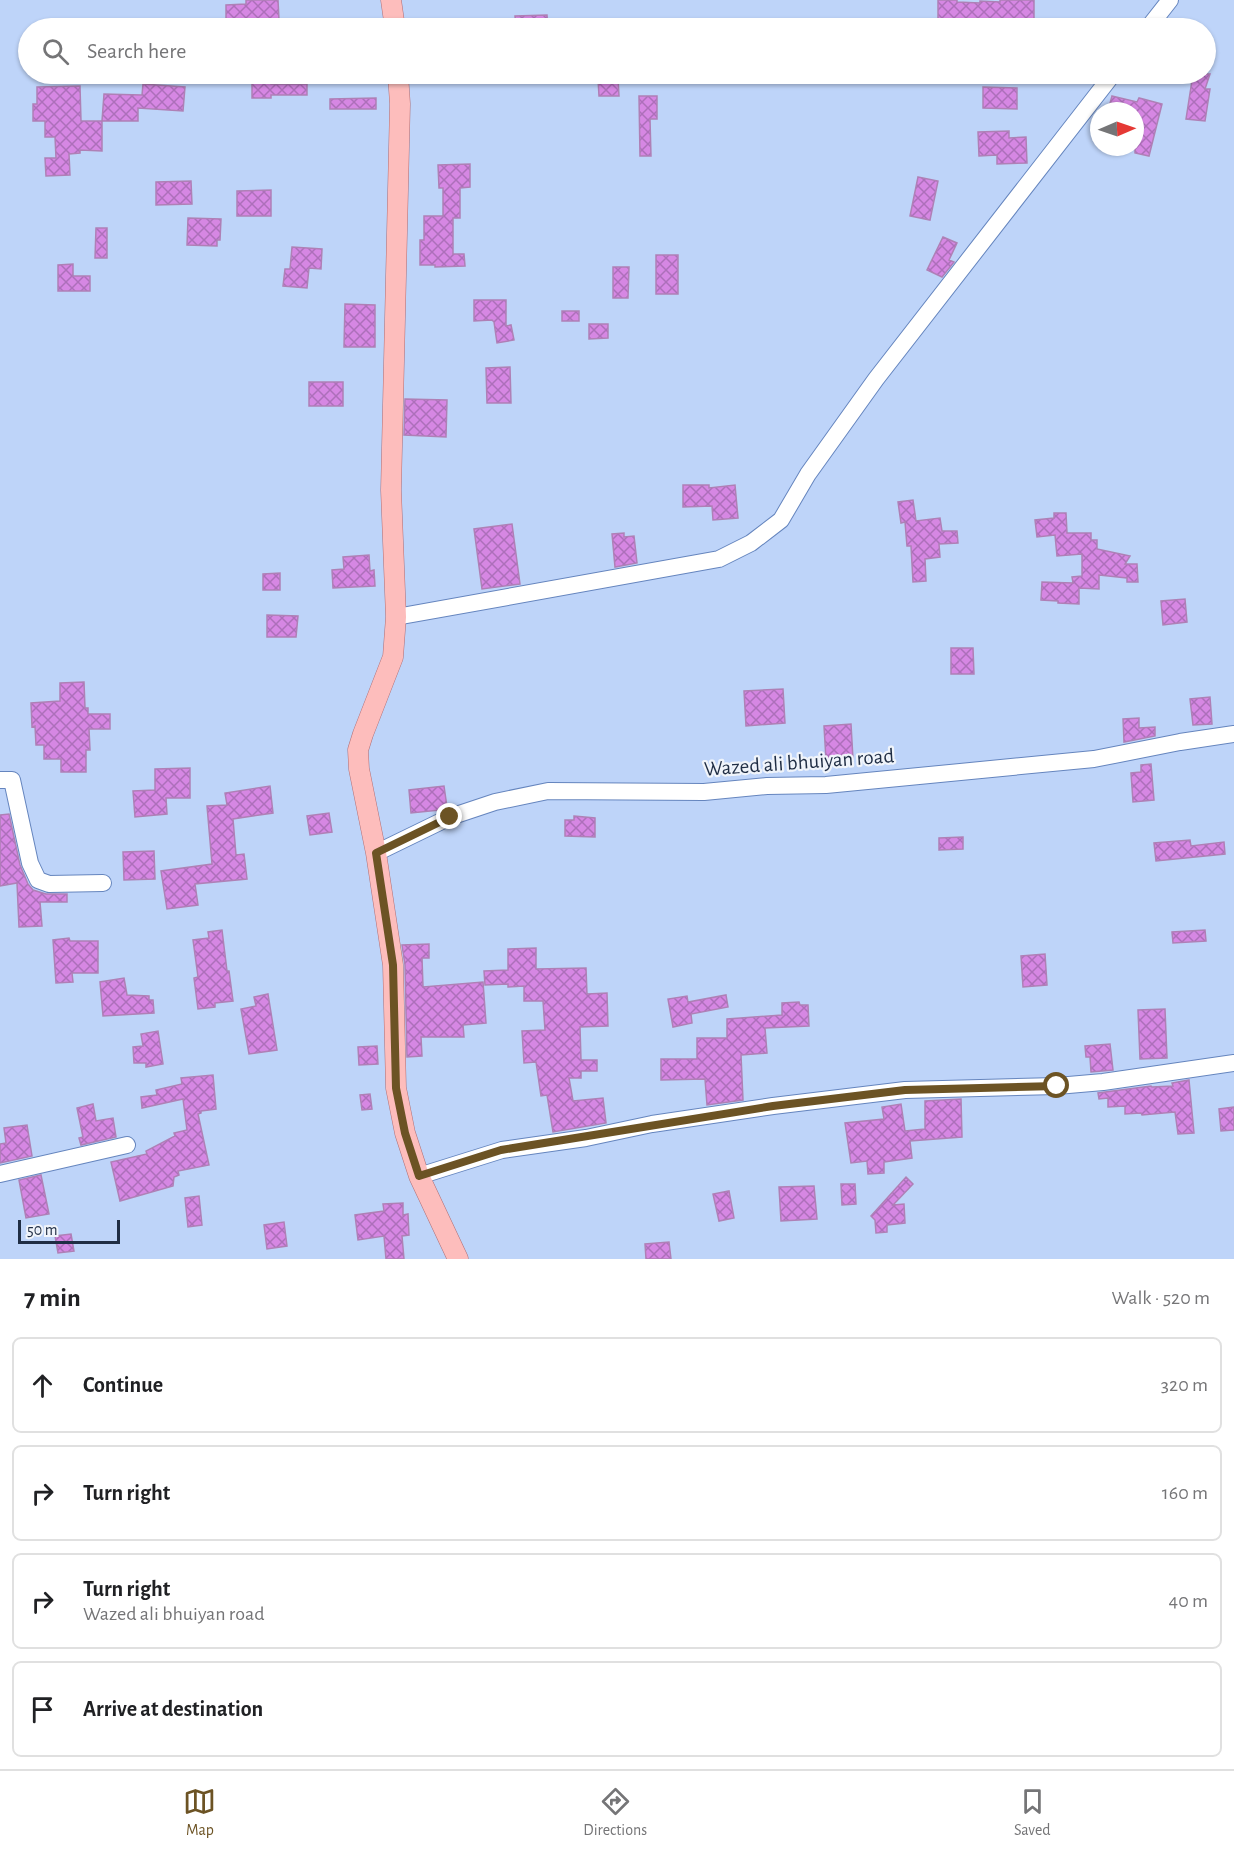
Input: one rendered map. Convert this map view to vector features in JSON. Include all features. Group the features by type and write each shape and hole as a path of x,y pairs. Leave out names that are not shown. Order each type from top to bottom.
{"main road":[{"path":"392,0 394,18"},
{"path":"399,84 391,490 396,617 393,657 358,750 359,769 376,853 393,965 396,1088 405,1133 419,1176 458,1259"}],"street":[{"path":"1156,18 1170,0"},
{"path":"396,617 719,559 751,543 780,520 808,474 876,380 1105,84"},
{"name":"Wazed ali bhuiyan road","path":"376,853 450,817 495,802 548,791 704,792 767,786 826,785 1094,759 1234,734"},
{"path":"0,780 12,780 30,863 38,880 49,884 103,882"},
{"path":"419,1176 501,1150 773,1106 905,1090 1080,1084 1234,1063"},
{"path":"0,1174 127,1145"}],"building":[{"path":"246,0 278,0 279,18 226,18 226,5 246,4"},
{"path":"938,0 980,3 980,1 1034,0 1034,18 938,18"},
{"path":"547,15 547,18 515,18 515,16"},
{"path":"143,84 185,87 183,111 138,108 138,121 102,121 104,94 142,95"},
{"path":"252,84 307,84 307,95 271,95 271,98 252,98"},
{"path":"598,84 618,84 619,96 599,96"},
{"path":"1191,84 1207,84 1205,89 1210,89 1205,121 1186,119"},
{"path":"80,86 81,121 102,121 102,151 80,150 80,153 69,154 70,175 46,176 45,158 56,158 55,137 45,137 45,121 33,121 33,104 37,104 37,87"},
{"path":"983,87 1017,88 1017,109 983,108"},
{"path":"639,96 657,96 657,119 650,119 651,156 640,156"},
{"path":"1112,96 1137,102 1110,102"},
{"path":"376,98 376,109 330,109 330,99"},
{"path":"1139,98 1162,104 1149,156 1144,155 1144,102 1137,102"},
{"path":"1009,131 1009,138 1026,137 1027,163 997,164 997,155 979,156 978,132"},
{"path":"470,164 470,187 460,188 460,218 453,218 453,254 464,254 465,266 420,265 420,240 424,240 424,216 443,216 443,188 439,188 438,165"},
{"path":"918,177 938,181 930,220 910,216"},
{"path":"191,181 192,204 156,205 156,182"},
{"path":"271,190 271,216 237,216 237,191"},
{"path":"188,218 221,219 220,240 217,240 217,246 187,245"},
{"path":"96,228 107,228 107,258 95,258"},
{"path":"943,237 957,243 949,260 954,262 942,277 927,270"},
{"path":"292,247 322,249 321,269 309,268 307,288 283,286 285,269 290,269"},
{"path":"656,255 678,255 678,294 656,294"},
{"path":"73,264 73,276 90,276 90,291 58,291 58,265"},
{"path":"613,267 629,267 628,298 613,298"},
{"path":"474,300 506,300 506,326 511,325 514,340 497,343 492,320 474,321"},
{"path":"345,304 375,305 375,347 344,347"},
{"path":"562,311 579,311 579,321 562,321"},
{"path":"589,324 608,324 608,338 589,339"},
{"path":"510,367 511,403 487,403 486,368"},
{"path":"309,382 343,382 343,406 309,406"},
{"path":"405,399 447,400 446,437 404,435"},
{"path":"683,485 709,485 709,488 735,485 738,518 713,520 712,506 683,507"},
{"path":"913,500 916,521 940,518 942,531 957,531 958,543 939,544 940,557 925,559 926,581 913,582 911,546 907,546 905,522 901,523 898,502"},
{"path":"1054,513 1066,513 1067,533 1091,533 1091,540 1097,540 1097,549 1130,556 1125,564 1137,564 1138,582 1127,582 1127,578 1099,575 1099,589 1079,588 1079,604 1041,600 1042,582 1073,583 1072,577 1082,576 1082,554 1057,556 1055,535 1037,537 1035,520 1054,518"},
{"path":"512,524 520,584 482,589 474,529"},
{"path":"624,533 624,537 634,536 637,563 615,567 612,534"},
{"path":"369,555 370,571 374,570 375,586 333,588 332,570 344,569 343,557"},
{"path":"280,573 280,590 263,590 263,574"},
{"path":"1185,599 1187,622 1163,625 1161,601"},
{"path":"267,615 298,616 296,637 267,637"},
{"path":"951,648 973,648 974,674 951,674"},
{"path":"84,682 85,708 88,708 88,714 110,714 110,729 89,729 90,750 86,750 86,772 61,772 61,759 44,759 44,745 36,745 35,726 32,727 31,703 60,701 60,683"},
{"path":"783,689 785,723 746,726 744,691"},
{"path":"1210,697 1212,724 1193,725 1190,699"},
{"path":"1139,718 1139,728 1155,727 1155,736 1124,742 1123,719"},
{"path":"851,724 853,759 826,760 824,726"},
{"path":"1151,764 1154,800 1133,802 1131,773 1141,772 1141,765"},
{"path":"190,768 190,798 166,798 167,814 135,817 133,791 155,790 155,769"},
{"path":"270,786 273,813 233,819 236,855 244,854 247,879 195,884 198,905 167,909 161,871 212,864 207,806 227,805 225,793"},
{"path":"444,786 447,807 440,810 411,813 409,790"},
{"path":"329,813 332,832 310,835 307,816"},
{"path":"9,814 20,865 28,884 33,890 46,894 67,894 67,902 40,902 42,926 19,927 17,883 0,886 0,815"},
{"path":"574,816 595,818 595,837 565,836 565,820 574,820"},
{"path":"963,837 963,849 939,850 939,838"},
{"path":"1190,840 1191,846 1224,842 1225,854 1156,861 1154,843"},
{"path":"154,851 155,879 124,880 123,852"},
{"path":"222,930 233,1001 215,1003 215,1007 198,1009 194,978 198,977 193,940 209,938 208,932"},
{"path":"1205,930 1206,941 1173,943 1172,932"},
{"path":"69,938 70,941 98,941 98,973 72,973 73,982 56,983 53,940"},
{"path":"429,944 429,958 422,958 423,987 483,982 486,1023 463,1025 464,1037 421,1037 422,1056 407,1057 405,965 402,945"},
{"path":"536,948 536,969 586,968 587,994 607,993 608,1026 580,1027 581,1060 597,1060 597,1071 581,1071 581,1078 569,1078 573,1101 603,1098 606,1123 553,1132 547,1095 541,1096 536,1062 524,1063 522,1031 545,1030 543,1001 524,1001 524,986 485,985 484,971 508,970 508,949"},
{"path":"1045,954 1047,985 1023,987 1021,956"},
{"path":"124,978 127,995 149,996 149,1000 153,1000 154,1013 103,1016 100,982"},
{"path":"268,994 277,1050 249,1054 241,1009 256,1006 254,997"},
{"path":"726,995 728,1007 691,1014 692,1023 673,1027 668,999 687,996 688,1002"},
{"path":"799,1002 800,1005 808,1005 809,1026 765,1028 767,1053 741,1055 743,1100 707,1105 705,1079 661,1080 661,1059 697,1059 697,1038 727,1038 727,1019 782,1015 782,1003"},
{"path":"1165,1009 1167,1058 1140,1059 1138,1010"},
{"path":"158,1031 163,1064 146,1067 146,1063 134,1063 133,1047 143,1046 141,1034"},
{"path":"1110,1044 1113,1070 1091,1072 1090,1057 1086,1057 1085,1046"},
{"path":"377,1046 378,1064 359,1065 358,1047"},
{"path":"213,1075 216,1109 201,1111 198,1114 209,1165 178,1171 179,1175 174,1177 173,1186 120,1201 111,1162 147,1154 146,1151 175,1136 174,1133 187,1130 183,1099 142,1108 141,1097 157,1095 156,1090 182,1084 181,1078"},
{"path":"1189,1080 1194,1133 1178,1134 1175,1112 1125,1114 1125,1106 1108,1107 1108,1098 1099,1099 1098,1093 1151,1086 1173,1086 1172,1083"},
{"path":"370,1094 372,1109 362,1110 360,1095"},
{"path":"961,1099 962,1137 910,1141 912,1158 884,1162 884,1173 868,1174 867,1161 851,1163 845,1123 884,1119 882,1107 901,1104 905,1131 925,1129 925,1101"},
{"path":"93,1104 96,1121 113,1118 116,1137 81,1145 79,1138 83,1137 77,1108"},
{"path":"1234,1107 1234,1130 1221,1131 1219,1109"},
{"path":"27,1125 32,1156 0,1163 0,1144 6,1143 4,1128"},
{"path":"41,1175 49,1214 26,1218 19,1180"},
{"path":"906,1177 913,1184 893,1205 904,1204 905,1223 887,1225 887,1232 876,1233 875,1220 871,1216"},
{"path":"841,1184 855,1184 856,1204 842,1205"},
{"path":"814,1186 817,1219 781,1221 779,1187"},
{"path":"729,1191 734,1218 719,1221 713,1194"},
{"path":"199,1196 202,1225 188,1227 185,1198"},
{"path":"403,1203 403,1215 408,1214 409,1235 402,1236 404,1259 386,1259 384,1236 358,1240 355,1215 384,1211 383,1204"},
{"path":"284,1222 287,1246 267,1249 264,1225"},
{"path":"71,1234 74,1251 58,1253 55,1236"},
{"path":"669,1242 671,1259 646,1259 645,1244"}],"route":[{"path":"450,817 376,853 393,965 396,1088 405,1133 419,1176 501,1150 773,1106 905,1090 1057,1086"}]}
